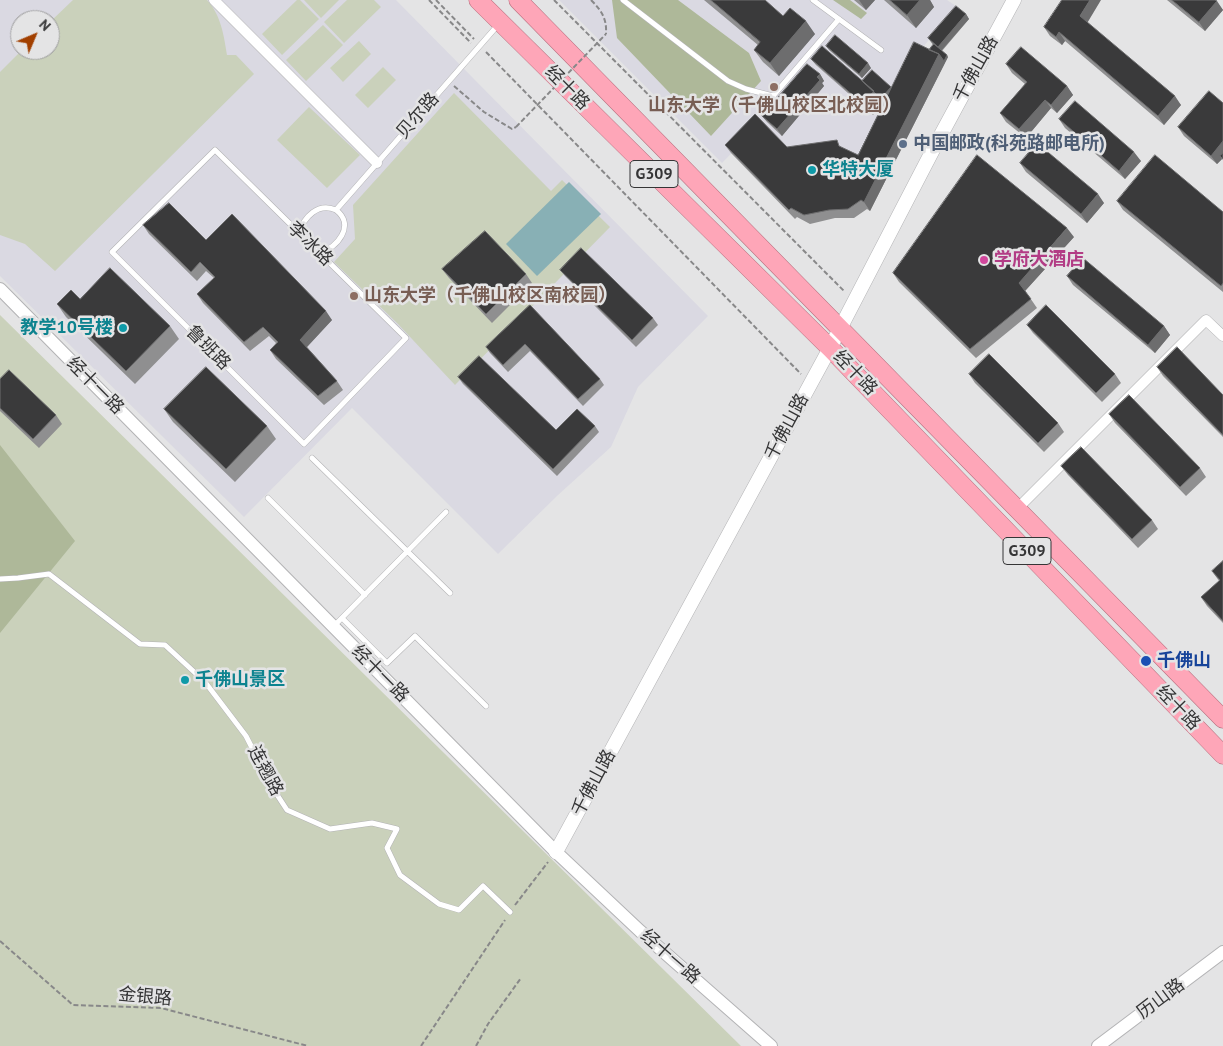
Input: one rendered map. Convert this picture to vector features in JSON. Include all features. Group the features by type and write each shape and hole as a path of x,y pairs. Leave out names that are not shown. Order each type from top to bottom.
{"highway":[{"name":"经十路","path":"478,0 830,348 1223,755"},
{"name":"经十路","path":"522,1 1223,719"}],"main road":[{"name":"千佛山路","path":"556,852 830,348 936,144 1014,0"}],"street":[{"path":"214,0 377,163"},
{"name":"经十一路","path":"0,290 338,623 556,852 640,931 771,1046"},
{"path":"1018,508 1206,320 1223,336"},
{"name":"历山路","path":"1098,1046 1223,952"}],"lane":[{"path":"623,0 728,81 746,89 773,96 839,19"},
{"path":"813,0 881,50"},
{"name":"贝尔路","path":"336,210 500,22"},
{"name":"李冰路","path":"112,252 215,150 406,338"},
{"path":"299,233 307,216 315,211 324,208 336,210 343,220 342,236 336,244 320,253"},
{"name":"鲁班路","path":"112,252 304,444 406,338"},
{"path":"312,458 450,593"},
{"path":"268,498 365,595"},
{"path":"446,512 338,623 387,663 415,636 486,706"},
{"name":"连翘路","path":"0,579 48,574 140,644 165,645 205,682 246,736 272,787 287,810 330,829 372,823 397,829 387,848 400,875 438,904 459,910 483,886 510,912"}],"path":[{"path":"429,0 478,47 810,384"},
{"path":"436,0 478,47"},
{"path":"554,0 854,301"},
{"path":"448,81 491,118 512,129 516,127 606,34 607,27 604,15 591,0"},
{"path":"421,1046 526,888 556,852"},
{"name":"金银路","path":"0,941 73,1005 161,1008 308,1046"},
{"path":"476,1046 488,1024 521,978"}],"shaded area":[{"name":"山东大学（千佛山校区南校园）","path":"0,0 396,0 708,316 638,387 611,447 558,495 498,554 352,408 244,517 0,276"},
{"name":"山东大学（千佛山校区北校园）","path":"559,0 947,0 956,6 920,51 864,163 793,156 761,123 722,163"}],"green space":[{"path":"73,0 207,0 219,19 227,55 236,55 254,74 55,271 25,244 0,235 0,72 12,60 60,60 60,12"},
{"path":"297,0 300,0 319,19 282,55 262,34"},
{"path":"304,0 339,0 321,18"},
{"path":"347,0 374,0 381,7 344,43 324,22"},
{"path":"612,0 678,0 749,53 761,81 711,136 617,38"},
{"path":"833,0 850,0 867,13 861,19"},
{"path":"323,25 343,45 306,81 286,60"},
{"path":"359,41 371,54 343,82 330,68"},
{"path":"383,67 396,80 368,108 355,95"},
{"path":"454,93 551,191 562,180 610,227 455,385 398,324 334,262 355,239 353,205"},
{"path":"309,107 360,155 327,188 277,140"},
{"name":"千佛山景区","path":"0,315 741,1046 0,1046"},
{"path":"0,445 75,541 0,633"}],"water":[{"path":"569,182 601,214 537,276 506,244"}],"building":[{"path":"711,0 765,0 783,16 790,8 806,21 770,63 754,50 760,42"},
{"path":"890,0 920,0 907,15"},
{"path":"1062,0 1090,0 1080,16 1175,96 1158,116 1059,32 1056,37 1044,27"},
{"path":"1172,0 1215,0 1217,1 1199,22"},
{"path":"956,6 966,14 938,47 928,38"},
{"path":"835,35 868,63 859,74 826,46"},
{"path":"914,42 939,54 864,202 861,200 848,209 829,210 804,215 791,208 789,210 725,145 755,114 787,147 837,140 839,146 858,155"},
{"path":"934,44 947,55 944,61 939,54 929,50"},
{"path":"822,46 874,91 863,104 811,59"},
{"path":"1021,47 1067,86 1051,105 1045,100 1019,129 1000,113 1027,82 1006,64"},
{"path":"807,64 820,74 817,77 820,80 777,129 762,116"},
{"path":"872,70 891,87 870,111 865,106 876,94 862,81"},
{"path":"1209,91 1223,103 1223,141 1211,156 1178,127"},
{"path":"1075,101 1134,152 1119,171 1059,119"},
{"path":"1037,143 1098,194 1081,214 1020,163"},
{"name":"学府大酒店","path":"977,155 1067,228 1019,283 1031,299 970,349 893,273"},
{"path":"1155,155 1223,212 1223,283 1221,286 1117,201"},
{"path":"169,203 206,240 232,214 326,311 300,340 337,381 318,396 270,350 278,342 263,327 244,342 197,294 215,277 200,262 191,272 143,225"},
{"path":"485,231 526,274 486,314 442,269"},
{"path":"581,248 653,318 632,340 560,270"},
{"path":"1083,258 1164,326 1148,345 1067,276"},
{"name":"教学10号楼","path":"110,268 170,326 126,371 57,304 71,290 80,299"},
{"path":"530,305 600,379 578,399 525,344 503,365 486,347"},
{"path":"1046,305 1115,374 1096,393 1027,325"},
{"path":"1177,347 1223,395 1223,435 1157,367"},
{"path":"989,354 1058,423 1038,443 969,374"},
{"path":"479,356 556,430 577,409 595,426 553,469 458,377"},
{"path":"206,367 267,426 226,469 164,409"},
{"path":"9,370 56,415 33,439 0,408 0,379"},
{"path":"1129,395 1200,468 1180,487 1109,414"},
{"path":"1081,447 1152,520 1132,539 1061,466"},
{"path":"1223,561 1223,621 1201,597 1220,580 1212,571"}],"place":[{"name":"山东大学（千佛山校区北校园）","path":"774,87"},
{"name":"中国邮政(科苑路邮电所)","path":"903,144"},
{"name":"华特大厦","path":"812,170"},
{"name":"学府大酒店","path":"984,260"},
{"name":"山东大学（千佛山校区南校园）","path":"354,296"},
{"name":"教学10号楼","path":"123,328"},
{"name":"千佛山","path":"1146,661"},
{"name":"千佛山景区","path":"185,680"}]}
